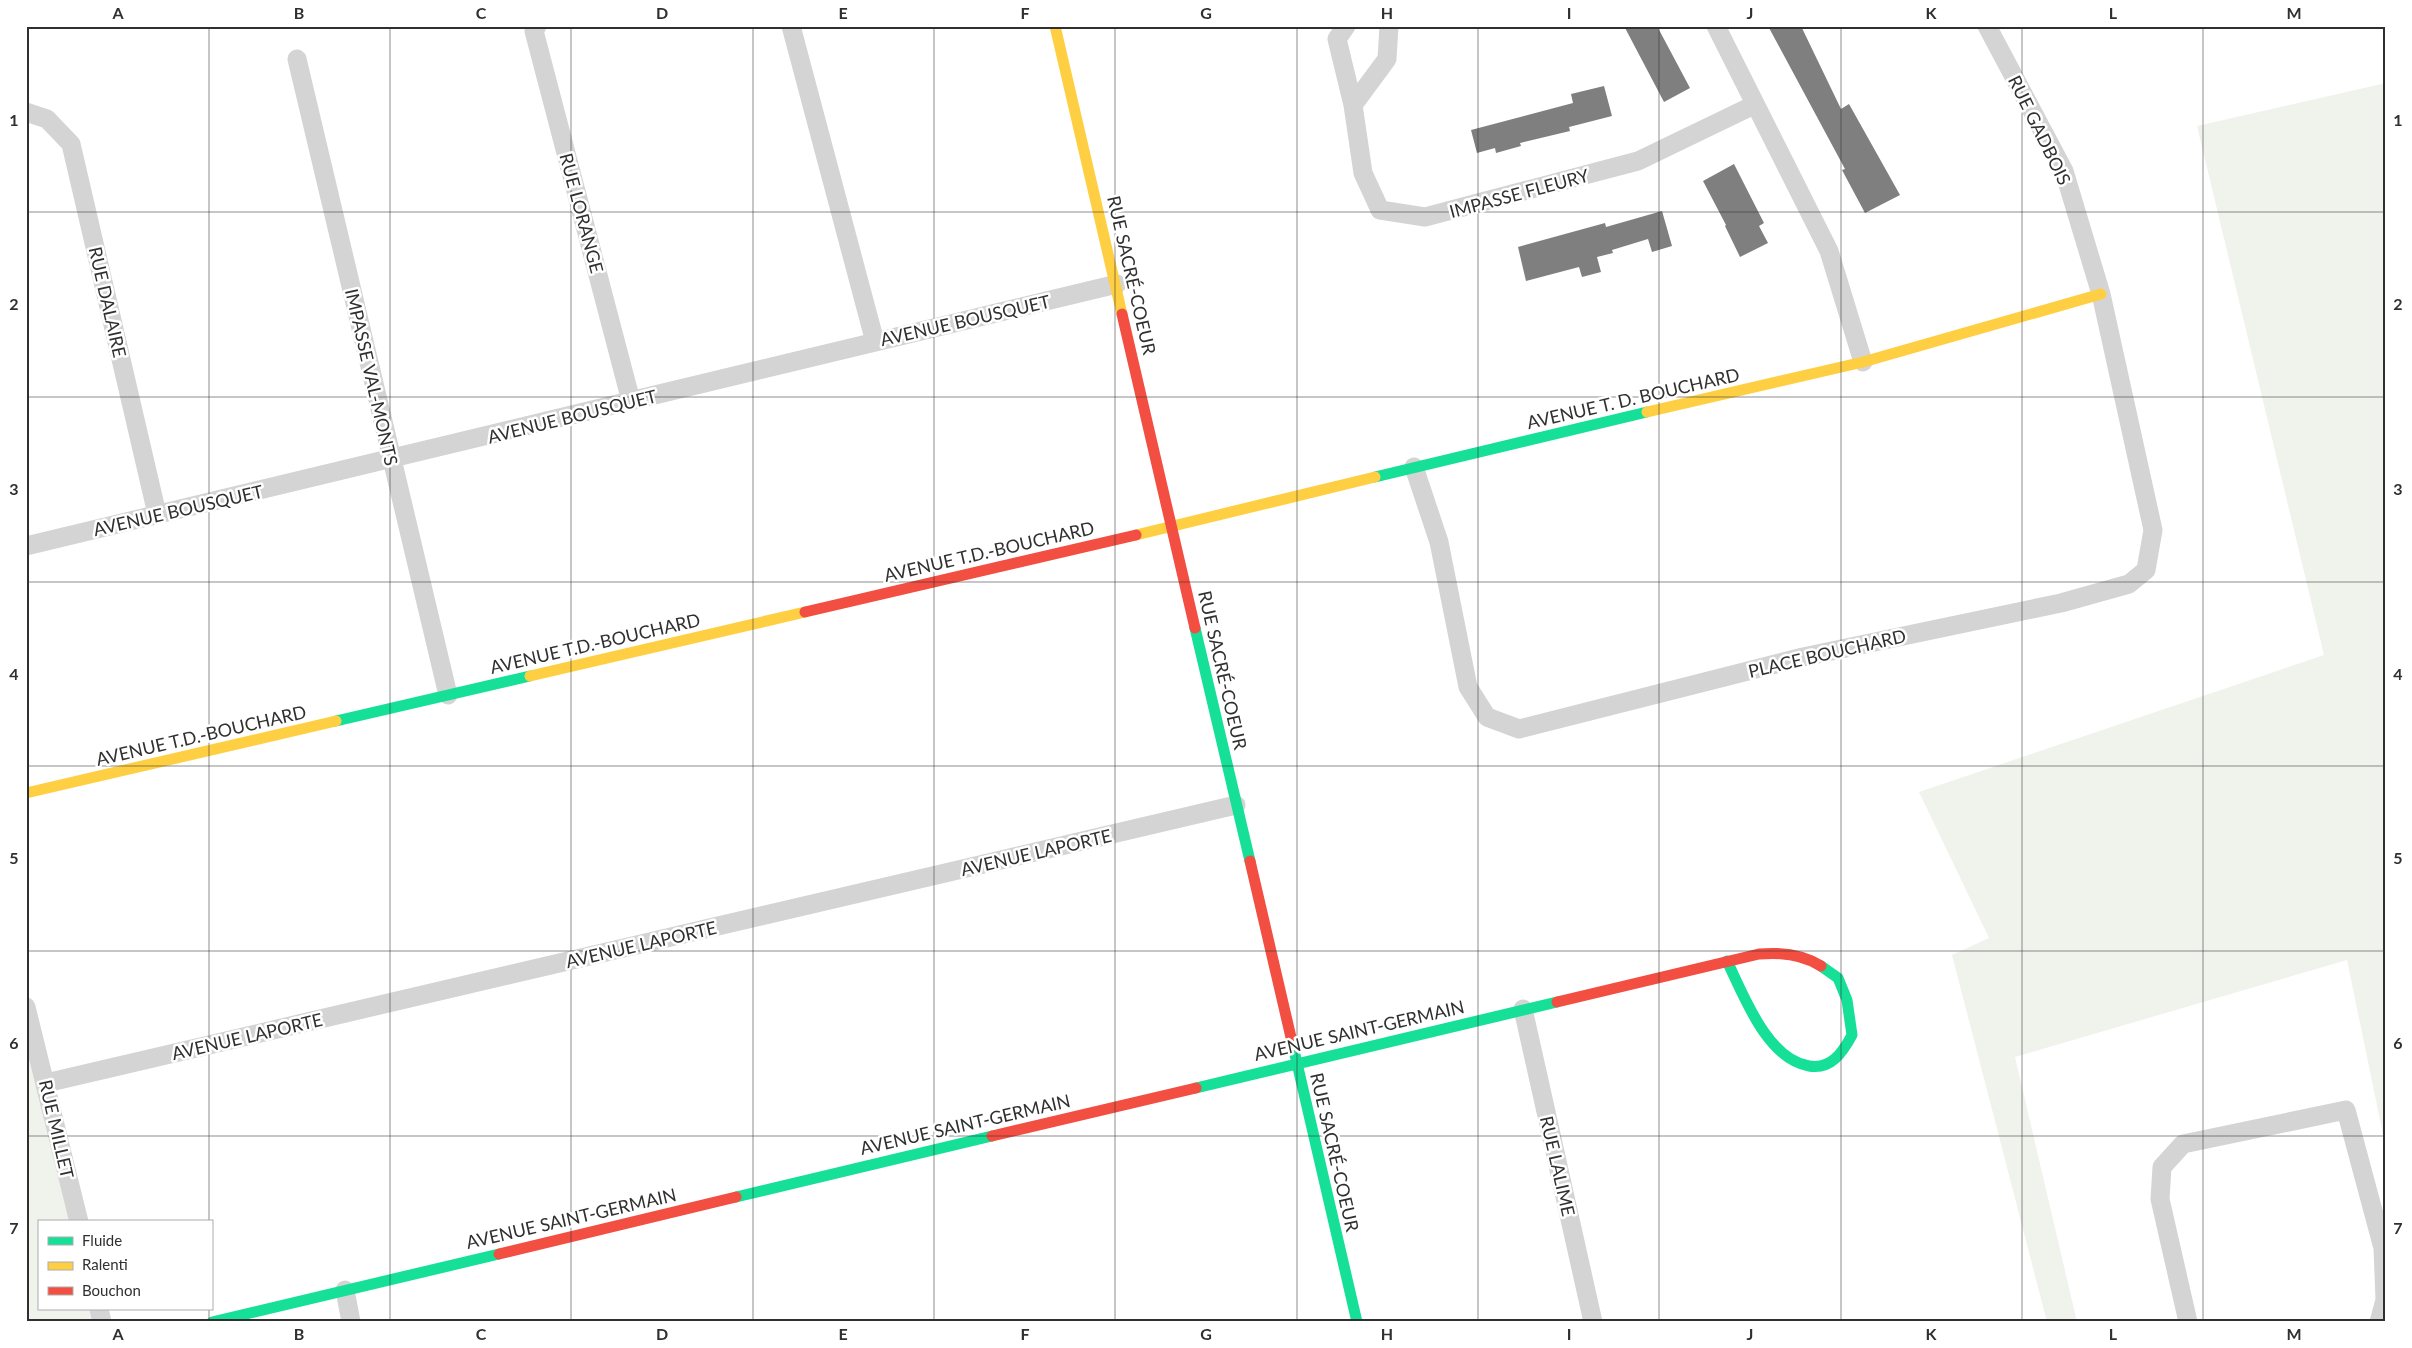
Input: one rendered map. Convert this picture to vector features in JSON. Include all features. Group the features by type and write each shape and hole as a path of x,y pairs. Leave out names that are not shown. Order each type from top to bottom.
{"street":[{"name":"RUE LORANGE","path":"537,26 534,32 632,401"},
{"path":"791,26 875,342"},
{"name":"RUE SACRÉ-COEUR","path":"1055,26 1117,284 1357,1322"},
{"name":"IMPASSE FLEURY","path":"1346,26 1337,39 1353,105 1363,173 1380,210 1425,217 1638,161 1754,105"},
{"path":"1353,105 1387,59 1389,26"},
{"path":"1716,26 1829,251 1863,362"},
{"name":"RUE GADBOIS","path":"1988,26 2064,171 2101,294"},
{"name":"IMPASSE VAL-MONTS","path":"297,59 448,695"},
{"name":"RUE DALAIRE","path":"26,112 47,119 71,144 158,514"},
{"name":"AVENUE BOUSQUET","path":"26,546 1117,284"},
{"name":"AVENUE T. D. BOUCHARD","path":"1172,527 1414,467 1863,362 2101,294"},
{"name":"PLACE BOUCHARD","path":"1414,467 1439,542 1468,687 1487,718 1519,730 1803,657 2061,603 2129,584 2146,570 2153,530 2101,294"},
{"name":"AVENUE T.D.-BOUCHARD","path":"26,793 1172,527"},
{"name":"AVENUE LAPORTE","path":"46,1083 1236,805"},
{"name":"AVENUE SAINT-GERMAIN","path":"212,1322 1759,954 1780,952 1810,959 1838,978 1847,1000 1852,1035 1836,1060 1816,1067 1792,1063 1768,1039 1727,962"},
{"name":"RUE MILLET","path":"26,1007 79,1220"},
{"name":"RUE LALIME","path":"1522,1009 1593,1322"},
{"path":"2188,1322 2160,1199 2162,1168 2183,1144 2346,1110 2383,1248 2385,1300 2379,1322"},
{"path":"345,1290 351,1322"}],"shaded area":[{"path":"2386,83 2386,1149 2347,960 2015,1057 2077,1322 2047,1322 1952,955 1989,938 1919,792 2324,655 2197,126"},
{"path":"26,1025 75,1220 38,1220 38,1310 99,1310 102,1322 26,1322"}],"building":[{"path":"1624,26 1657,26 1690,88 1664,102"},
{"path":"1768,26 1801,26 1841,109 1849,104 1900,195 1865,213 1842,170 1845,169"},
{"path":"1604,86 1612,116 1569,127 1570,131 1520,143 1521,146 1496,153 1495,148 1477,153 1471,130 1573,103 1571,94"},
{"path":"1734,164 1764,223 1759,226 1768,243 1740,257 1703,181"},
{"path":"1662,211 1672,246 1652,252 1648,239 1612,250 1613,253 1597,257 1601,272 1582,277 1579,267 1526,281 1518,247 1605,223 1606,227"}],"traffic: fast":[{"path":"1375,477 1647,412"},
{"path":"1195,628 1250,861"},
{"path":"336,721 530,676"},
{"path":"1727,961 1749,1008 1769,1039 1781,1052 1794,1061 1817,1067 1835,1058 1845,1048 1852,1035 1847,1000 1838,978 1821,966"},
{"path":"1196,1088 1557,1002"},
{"path":"1293,1046 1357,1322"},
{"path":"736,1197 992,1136"},
{"path":"212,1322 499,1254"}],"traffic: slow":[{"path":"1055,26 1122,314"},
{"path":"1647,412 1863,362 2101,294"},
{"path":"1136,535 1375,477"},
{"path":"530,676 805,612"},
{"path":"26,793 336,721"}],"traffic: jam":[{"path":"1122,314 1195,628"},
{"path":"805,612 1136,535"},
{"path":"1250,861 1293,1046"},
{"path":"1557,1002 1759,954 1791,955 1821,966"},
{"path":"992,1136 1196,1088"},
{"path":"499,1254 736,1197"}]}
